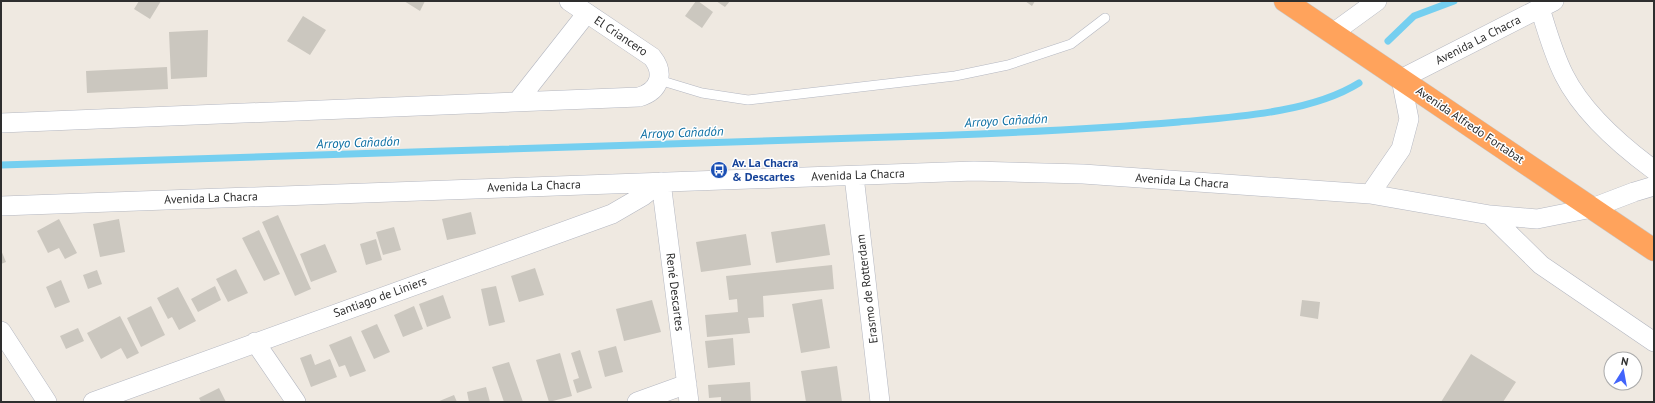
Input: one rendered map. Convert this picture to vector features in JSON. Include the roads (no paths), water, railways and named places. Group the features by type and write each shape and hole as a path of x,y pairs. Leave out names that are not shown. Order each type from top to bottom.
{"highway":[{"name":"Avenida Alfredo Fortabat","path":"1285,1 1654,250"}],"street":[{"name":"El Criancero","path":"569,1 652,57 659,71 659,80"},
{"path":"1333,33 1376,1"},
{"path":"1547,4 1553,50 1564,76 1581,102 1602,125 1624,146 1654,170"},
{"name":"Avenida La Chacra","path":"1401,79 1547,4"},
{"path":"517,102 587,13"},
{"path":"1370,194 1401,149 1409,119 1401,79"},
{"path":"1,123 639,97 648,95 655,88 659,80"},
{"name":"Avenida La Chacra","path":"1,206 974,171 1083,174 1370,194 1490,215 1537,219 1592,208 1654,186"},
{"name":"Erasmo de Rotterdam","path":"854,176 880,402"},
{"name":"Santiago de Liniers","path":"93,402 255,342 612,214 643,196 661,182"},
{"name":"René Descartes","path":"661,182 688,393"},
{"path":"1490,215 1541,265 1654,342"},
{"path":"1,331 47,402"},
{"path":"255,342 296,402"},
{"path":"638,402 688,393"}],"lane":[{"path":"659,80 702,93 748,100 955,76 1008,65 1071,44 1105,18"}],"waterway":[{"name":"Arroyo Cañadón","path":"1388,41 1414,16 1454,1"},
{"name":"Arroyo Cañadón","path":"1,165 938,136 1099,128 1224,118 1272,112 1318,101 1340,93 1359,83"}],"place":[{"name":"Av. La Chacra & Descartes","path":"719,170"}]}
